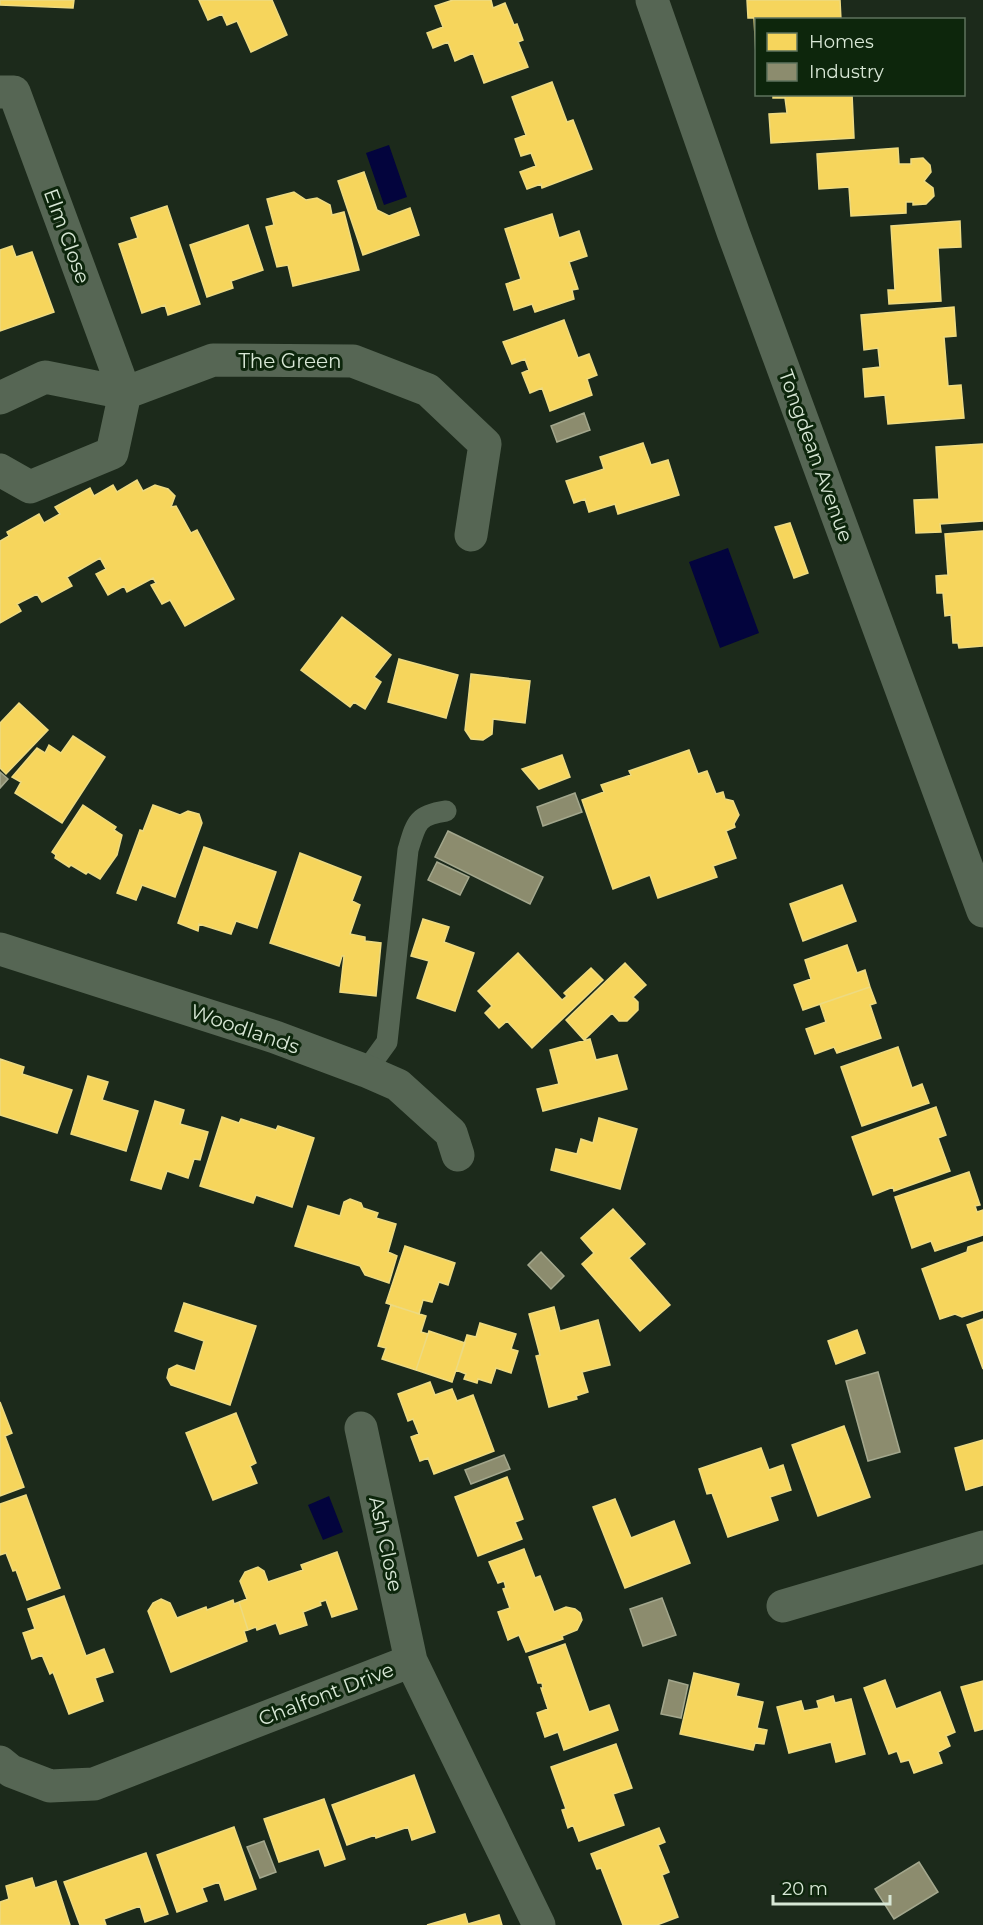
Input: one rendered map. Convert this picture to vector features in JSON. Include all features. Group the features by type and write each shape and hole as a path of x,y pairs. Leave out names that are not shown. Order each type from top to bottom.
{"street":[{"name":"Tongdean Avenue","path":"652,0 733,232 983,911"},
{"name":"Elm Close","path":"0,92 14,92 125,393"},
{"name":"The Green","path":"125,393 213,360 353,361 428,390 484,444 471,535"},
{"path":"0,398 45,377 125,393 112,453 30,487 0,470"},
{"name":"Woodlands","path":"0,949 275,1037 398,1085 451,1133 458,1155"},
{"name":"Ash Close","path":"361,1428 411,1661"},
{"path":"783,1606 983,1547"},
{"name":"Chalfont Drive","path":"0,1762 11,1771 50,1786 94,1784 411,1661 539,1925"}],"lane":[{"path":"366,1071 387,1042 408,849 416,823 429,814 446,811"}],"shaded area":[{"path":"389,145 407,197 384,205 366,153"},
{"path":"728,548 759,633 720,648 689,562"},
{"path":"329,1496 343,1532 323,1540 308,1505"}],"building: Homes":[{"path":"0,0 74,0 73,8 0,5"},
{"path":"199,0 272,0 287,35 251,52 237,21 227,25 222,14 208,20"},
{"path":"453,0 491,0 493,8 505,3 523,40 518,42 528,67 484,83 473,53 455,61 448,42 433,48 427,33 443,27 435,6"},
{"path":"747,0 840,0 841,18 755,18 755,36 754,18 748,18"},
{"path":"552,82 567,122 573,120 592,169 542,188 541,184 527,189 520,172 536,166 531,153 521,156 515,139 526,135 512,97"},
{"path":"773,96 852,96 854,138 771,143 769,114 787,113 785,98 773,98"},
{"path":"898,148 899,164 911,164 911,159 923,158 930,165 931,172 924,181 933,188 934,196 926,204 913,205 913,202 906,202 906,213 851,216 849,187 819,189 817,154"},
{"path":"364,172 377,210 389,216 410,208 419,235 363,255 338,181"},
{"path":"294,192 306,200 317,198 330,205 332,215 344,212 359,270 293,286 288,265 277,267 266,227 274,225 267,199"},
{"path":"167,206 200,304 168,315 165,305 142,313 119,244 138,238 131,218"},
{"path":"552,214 559,238 579,231 587,256 569,262 578,289 572,290 574,299 535,312 532,304 514,310 506,284 521,279 505,229"},
{"path":"960,221 961,247 938,248 941,301 889,304 888,290 895,290 891,226"},
{"path":"248,225 263,270 231,281 233,288 207,297 190,245"},
{"path":"12,246 16,257 32,252 54,312 0,331 0,250"},
{"path":"954,307 956,336 944,337 948,386 961,385 964,418 888,424 885,395 865,397 863,369 880,367 878,348 864,350 861,315"},
{"path":"564,320 578,358 589,354 597,375 587,379 592,395 550,411 542,388 530,393 522,373 529,370 525,359 512,364 503,342"},
{"path":"643,443 651,465 668,460 679,495 618,514 615,504 589,512 585,499 574,503 566,481 604,469 600,457"},
{"path":"983,444 983,521 940,524 941,532 916,533 914,500 939,499 936,447"},
{"path":"137,480 143,491 155,485 168,489 175,496 171,507 176,506 191,533 197,530 234,599 185,626 170,600 162,604 151,585 156,583 153,578 127,592 124,586 108,595 96,574 106,569 100,558 67,577 72,586 42,602 37,594 17,604 21,611 0,623 0,541 9,536 7,532 39,514 44,523 60,514 55,507 90,488 94,496 113,485 117,492"},
{"path":"790,523 808,573 794,578 775,527"},
{"path":"983,531 983,646 959,648 958,643 953,643 951,615 945,616 943,593 937,593 936,576 948,575 945,534"},
{"path":"342,617 391,655 374,677 381,682 365,709 354,702 350,707 301,670"},
{"path":"399,659 458,675 446,718 388,702"},
{"path":"471,674 530,681 525,723 493,719 492,734 483,740 471,739 465,730"},
{"path":"19,703 48,730 6,774 0,768 0,723"},
{"path":"73,736 105,757 62,823 15,793 21,782 12,777 37,748 45,753 49,745 61,753"},
{"path":"689,750 698,774 707,771 716,794 723,792 725,799 733,801 739,815 734,824 735,827 726,831 736,858 713,866 717,877 658,898 650,875 613,889 582,800 604,792 601,785 631,775 629,771"},
{"path":"562,755 570,777 539,789 522,769"},
{"path":"83,805 116,827 114,830 122,835 117,855 100,879 71,865 69,867 55,858 56,855 52,852"},
{"path":"153,805 180,815 188,811 199,814 202,823 175,897 142,885 136,900 117,893 140,830 143,831"},
{"path":"204,847 276,872 257,928 236,921 231,934 199,924 198,931 178,923"},
{"path":"300,853 361,877 352,901 360,905 350,934 365,937 365,941 381,943 376,996 340,992 344,956 339,966 270,943"},
{"path":"842,885 856,921 803,941 790,904"},
{"path":"423,919 449,927 444,942 474,953 455,1011 417,998 429,961 411,956"},
{"path":"847,945 857,973 865,970 870,987 803,1010 794,985 811,979 805,960"},
{"path":"518,953 562,1000 567,996 564,993 591,968 603,980 532,1048 507,1021 499,1028 485,1013 492,1006 478,991"},
{"path":"625,963 646,985 633,997 638,1002 638,1010 627,1021 619,1021 612,1013 584,1040 566,1020"},
{"path":"870,987 876,1003 870,1005 881,1038 837,1053 834,1047 815,1054 806,1029 826,1022 820,1004"},
{"path":"590,1039 596,1060 617,1055 627,1089 543,1111 537,1089 559,1084 550,1050"},
{"path":"898,1047 912,1088 922,1084 929,1103 862,1126 841,1067"},
{"path":"0,1059 24,1067 22,1074 72,1090 57,1133 0,1115"},
{"path":"88,1076 108,1082 102,1100 138,1111 126,1151 71,1134"},
{"path":"155,1101 184,1110 180,1124 208,1132 200,1160 194,1159 188,1178 167,1171 161,1189 131,1180"},
{"path":"936,1107 946,1135 938,1138 950,1171 894,1191 893,1187 873,1195 852,1137"},
{"path":"222,1117 239,1123 241,1119 276,1130 278,1126 314,1138 292,1207 256,1195 253,1203 200,1186"},
{"path":"599,1118 637,1129 620,1189 551,1170 556,1149 577,1154 581,1139 593,1143"},
{"path":"969,1172 980,1205 975,1206 977,1212 983,1210 983,1235 935,1251 931,1241 912,1248 895,1197"},
{"path":"350,1199 361,1203 363,1208 378,1213 376,1218 396,1224 388,1252 397,1256 389,1283 365,1275 360,1266 295,1246 308,1206 340,1216 344,1202"},
{"path":"613,1209 645,1244 629,1258 670,1305 640,1331 582,1264 594,1253 581,1238"},
{"path":"983,1242 983,1310 962,1317 955,1314 940,1319 922,1269 967,1252 968,1247"},
{"path":"405,1246 455,1263 448,1285 439,1282 432,1302 423,1300 419,1314 386,1303"},
{"path":"184,1303 256,1326 230,1405 171,1385 167,1378 169,1369 177,1365 195,1371 204,1341 175,1331"},
{"path":"391,1305 426,1316 421,1332 428,1334 416,1370 382,1359 386,1348 378,1346"},
{"path":"554,1307 560,1331 598,1320 610,1365 582,1372 588,1392 576,1396 577,1399 549,1407 536,1356 540,1355 529,1314"},
{"path":"983,1319 983,1369 967,1325"},
{"path":"480,1323 516,1334 511,1349 518,1351 511,1373 496,1368 491,1383 478,1379 477,1383 464,1379 466,1374 456,1370 467,1335 476,1337"},
{"path":"857,1330 865,1353 836,1364 828,1341"},
{"path":"429,1331 465,1343 452,1382 416,1370"},
{"path":"430,1382 435,1395 452,1389 457,1401 473,1395 494,1451 434,1474 428,1458 420,1461 411,1437 419,1434 413,1419 408,1421 398,1394"},
{"path":"0,1402 12,1433 5,1436 24,1487 0,1496"},
{"path":"236,1413 256,1463 250,1466 257,1483 213,1500 186,1433"},
{"path":"844,1426 870,1497 818,1516 792,1445"},
{"path":"983,1440 983,1485 966,1490 955,1448"},
{"path":"761,1448 769,1470 783,1465 791,1490 770,1497 778,1520 728,1537 712,1493 707,1494 699,1469"},
{"path":"507,1477 523,1519 515,1522 522,1539 478,1556 455,1497"},
{"path":"26,1495 60,1588 27,1600 16,1570 13,1571 6,1553 0,1555 0,1504"},
{"path":"615,1499 631,1538 674,1521 690,1563 625,1588 593,1507"},
{"path":"524,1549 535,1578 540,1576 554,1612 566,1607 575,1609 580,1613 582,1620 577,1630 562,1636 563,1639 526,1652 519,1635 508,1640 498,1612 510,1608 503,1589 506,1588 504,1581 498,1583 489,1562"},
{"path":"337,1552 357,1609 332,1617 326,1600 320,1602 321,1605 303,1612 307,1625 280,1634 276,1623 257,1630 256,1627 248,1630 239,1602 247,1599 240,1581 245,1572 258,1567 264,1571 268,1582 303,1570 301,1565"},
{"path":"64,1596 86,1656 104,1649 113,1672 95,1678 103,1701 69,1714 53,1672 50,1674 42,1655 32,1659 23,1633 35,1629 28,1609"},
{"path":"161,1599 170,1603 177,1618 233,1600 234,1604 239,1602 248,1630 244,1631 247,1641 171,1672 148,1611 153,1603"},
{"path":"565,1644 589,1712 609,1705 618,1730 564,1750 558,1732 545,1737 537,1713 548,1709 541,1688 543,1688 542,1683 538,1683 529,1657"},
{"path":"694,1673 739,1684 736,1696 763,1702 757,1728 767,1730 764,1744 755,1743 753,1750 680,1734"},
{"path":"885,1680 896,1709 940,1692 955,1732 946,1736 950,1746 938,1752 942,1763 914,1773 909,1760 901,1762 897,1751 889,1754 864,1688"},
{"path":"983,1681 983,1729 975,1731 961,1687"},
{"path":"833,1696 835,1703 851,1699 865,1754 836,1762 831,1742 789,1753 777,1707 801,1701 804,1711 819,1708 817,1701"},
{"path":"616,1744 632,1788 613,1794 624,1825 579,1841 573,1825 568,1828 562,1810 566,1809 551,1767"},
{"path":"414,1775 435,1832 412,1840 408,1827 347,1845 332,1805"},
{"path":"324,1799 345,1859 325,1866 319,1849 279,1862 264,1819"},
{"path":"234,1827 256,1889 225,1900 219,1882 202,1888 207,1901 177,1912 157,1855"},
{"path":"659,1828 665,1842 658,1845 669,1872 662,1875 678,1917 657,1925 623,1925 601,1868 597,1869 591,1854"},
{"path":"146,1853 168,1914 145,1922 140,1906 104,1919 106,1925 80,1925 64,1882"},
{"path":"32,1878 35,1888 56,1881 70,1925 0,1925 0,1902 9,1899 6,1886"},
{"path":"465,1914 468,1924 499,1915 502,1925 427,1925"}],"building: Industry":[{"path":"584,413 590,430 557,442 551,426"},
{"path":"0,772 8,779 0,788"},
{"path":"575,793 582,812 543,826 537,807"},
{"path":"448,831 543,877 530,904 435,857"},
{"path":"437,862 469,877 460,895 428,880"},
{"path":"541,1252 564,1276 551,1289 528,1265"},
{"path":"878,1372 900,1452 868,1461 846,1381"},
{"path":"504,1455 510,1469 471,1484 465,1470"},
{"path":"662,1598 676,1635 643,1646 630,1609"},
{"path":"669,1680 688,1685 681,1718 661,1714"},
{"path":"264,1841 276,1872 260,1878 247,1847"},
{"path":"919,1862 938,1892 894,1919 875,1889"}]}
